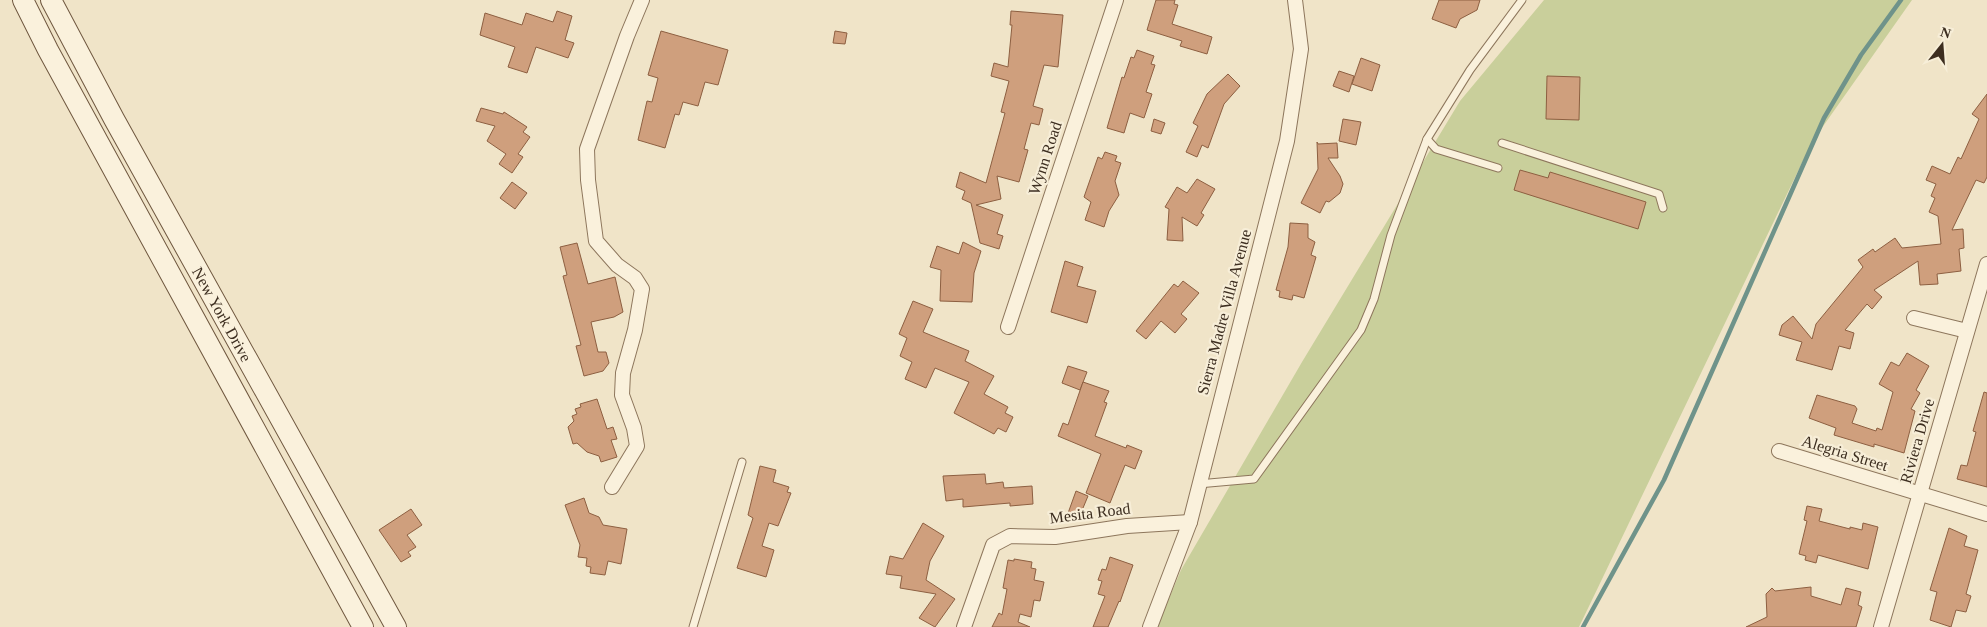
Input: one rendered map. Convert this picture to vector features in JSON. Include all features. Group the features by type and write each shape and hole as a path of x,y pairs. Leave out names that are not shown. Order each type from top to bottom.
{"main road":[{"name":"New York Drive","path":"23,0 48,50 363,627"},
{"name":"New York Drive","path":"51,0 223,317 396,627"},
{"path":"200,330 223,317"}],"street":[{"path":"612,487 637,446 634,428 622,395 623,373 635,330 642,289 635,278 617,265 596,241 588,180 587,149 626,36 642,0"},
{"name":"Wynn Road","path":"1008,327 1116,0"},
{"name":"Sierra Madre Villa Avenue","path":"1150,627 1190,522 1198,484 1287,141 1301,49 1295,0"},
{"name":"Riviera Drive","path":"1881,627 1987,264"},
{"path":"1914,318 1967,331"},
{"name":"Alegria Street","path":"1779,451 1987,514"},
{"name":"Mesita Road","path":"964,627 993,545 1010,536 1055,537 1127,526 1190,522"}],"lane":[{"path":"1198,484 1254,479 1361,330 1374,299 1391,235 1427,139 1470,70 1522,0"},
{"path":"1427,139 1436,149 1498,168"},
{"path":"1502,143 1659,194 1663,208"},
{"path":"693,627 742,462"}],"green space":[{"path":"1544,0 1912,0 1812,142 1579,627 1157,627 1181,570 1302,362 1460,101"}],"building":[{"path":"1156,0 1175,0 1174,4 1178,5 1172,24 1212,37 1207,54 1180,46 1182,41 1147,30"},
{"path":"1439,0 1480,0 1477,10 1460,19 1456,28 1432,19"},
{"path":"557,11 572,16 565,40 574,43 568,58 536,47 527,73 508,67 515,47 480,35 485,13 522,25 526,13 553,22"},
{"path":"1011,11 1063,15 1058,67 1044,65 1033,106 1043,109 1039,125 1031,123 1024,149 1028,150 1019,182 997,176 1001,199 976,205 1003,215 997,234 1003,236 999,249 980,243 971,203 962,199 965,191 956,187 960,172 986,183 1005,113 1001,112 1009,81 991,76 994,63 1008,67 1012,25 1010,25"},
{"path":"661,31 728,50 718,85 705,82 698,106 683,102 679,115 675,114 665,148 638,140 647,101 652,102 658,78 648,75"},
{"path":"835,31 847,33 845,44 833,43"},
{"path":"1137,50 1154,56 1151,64 1155,65 1146,92 1152,94 1144,118 1130,113 1124,133 1107,128 1122,77 1124,78 1131,57 1134,58"},
{"path":"1361,58 1380,65 1372,91 1352,84"},
{"path":"1339,71 1354,76 1349,92 1333,86"},
{"path":"1228,74 1240,86 1224,104 1208,148 1202,145 1197,157 1186,152 1198,126 1193,123 1207,94"},
{"path":"1547,76 1580,77 1579,120 1546,119"},
{"path":"1987,94 1987,177 1984,183 1976,180 1952,230 1963,229 1964,248 1959,249 1961,271 1937,274 1938,284 1920,285 1918,261 1874,290 1882,297 1872,309 1867,304 1845,330 1854,333 1850,349 1839,346 1832,370 1796,360 1802,342 1779,335 1782,325 1793,316 1812,339 1816,324 1863,267 1858,260 1873,249 1875,252 1895,238 1902,248 1941,244 1938,216 1929,212 1935,198 1931,196 1936,184 1926,180 1932,166 1950,174 1958,157 1961,159 1979,119 1972,114"},
{"path":"481,108 503,114 504,112 527,127 523,132 530,137 518,154 523,157 512,173 499,164 506,154 487,141 495,126 476,121"},
{"path":"1154,119 1165,123 1161,134 1151,131"},
{"path":"1343,119 1361,122 1356,145 1339,141"},
{"path":"1317,142 1318,144 1337,143 1338,158 1328,158 1343,184 1340,193 1329,202 1326,201 1320,213 1301,203 1318,169"},
{"path":"1105,152 1117,156 1115,161 1121,163 1115,181 1119,195 1109,211 1104,227 1085,220 1091,202 1084,197 1098,157 1102,159"},
{"path":"1520,170 1548,178 1550,172 1646,202 1638,229 1514,190"},
{"path":"1197,179 1215,189 1201,213 1204,215 1197,226 1182,217 1183,241 1167,240 1169,209 1165,207 1177,187 1187,193"},
{"path":"512,182 527,193 515,209 500,198"},
{"path":"1290,223 1308,224 1308,238 1315,242 1311,255 1316,257 1304,298 1293,295 1292,300 1279,297 1280,291 1276,290 1288,247"},
{"path":"963,242 981,251 974,273 972,302 940,301 941,270 930,267 937,246 959,254"},
{"path":"577,243 588,284 615,277 623,312 614,317 591,322 598,352 606,352 609,363 603,371 584,376 576,346 581,345 563,276 567,275 560,247"},
{"path":"1065,261 1083,267 1077,286 1096,291 1087,323 1051,312"},
{"path":"1183,281 1199,293 1181,314 1187,319 1175,333 1161,321 1146,339 1136,331 1174,284 1178,287"},
{"path":"913,301 933,309 923,332 969,351 965,361 994,376 984,394 1008,407 1005,413 1013,417 1006,432 998,428 994,434 954,413 969,382 935,368 926,388 905,379 912,362 900,356 907,338 899,334"},
{"path":"1907,353 1929,366 1916,390 1920,393 1911,409 1915,411 1904,453 1874,444 1874,447 1834,435 1836,428 1809,418 1817,395 1855,406 1857,409 1852,423 1876,431 1877,428 1882,430 1893,392 1879,384 1891,362 1899,366"},
{"path":"1068,366 1087,372 1080,390 1062,383"},
{"path":"1083,382 1109,391 1104,402 1107,403 1095,436 1126,448 1127,445 1142,451 1135,469 1125,465 1110,503 1086,493 1101,454 1058,436 1063,423 1068,425"},
{"path":"1984,392 1987,393 1987,487 1957,479 1961,465 1967,466 1976,432 1973,431"},
{"path":"597,399 607,429 613,427 617,439 611,440 617,457 601,462 599,456 587,452 577,443 573,444 568,427 574,421 572,416 577,414 575,409 581,407 580,404"},
{"path":"760,466 776,470 773,482 789,487 787,492 791,493 778,526 769,523 762,546 774,550 766,577 737,568 753,518 748,515"},
{"path":"985,474 986,484 1003,482 1004,488 1032,486 1033,504 1010,506 1010,503 963,507 963,499 946,501 943,476"},
{"path":"1076,491 1088,496 1078,520 1067,516"},
{"path":"584,498 589,513 599,517 603,525 627,529 621,564 608,561 605,575 590,573 591,567 586,566 587,558 578,557 580,545 565,505"},
{"path":"1807,506 1822,509 1819,521 1850,529 1850,527 1862,530 1863,523 1878,527 1868,569 1818,555 1816,563 1805,560 1806,556 1799,554 1807,521 1804,520"},
{"path":"411,509 422,525 407,535 416,547 408,552 411,556 401,562 379,530"},
{"path":"923,523 944,536 930,561 926,580 955,599 935,627 919,618 936,594 900,588 902,576 886,574 890,556 903,559"},
{"path":"1949,528 1967,536 1964,546 1978,550 1966,594 1971,596 1966,612 1956,610 1951,627 1930,620 1937,592 1930,590"},
{"path":"1110,557 1133,565 1120,602 1108,627 1093,627 1105,596 1098,594 1102,581 1098,580 1102,569 1106,570"},
{"path":"1014,559 1032,562 1031,568 1036,569 1034,580 1044,582 1040,601 1034,600 1031,617 1020,614 1018,622 1030,627 992,627 999,613 1002,615 1007,589 1003,588 1008,560 1014,561"},
{"path":"1811,587 1811,596 1841,605 1846,588 1861,592 1858,605 1862,607 1856,627 1746,627 1767,617 1766,594 1772,588 1775,591"}],"waterway":[{"path":"1583,627 1664,480 1824,118 1861,55 1901,0"}]}
